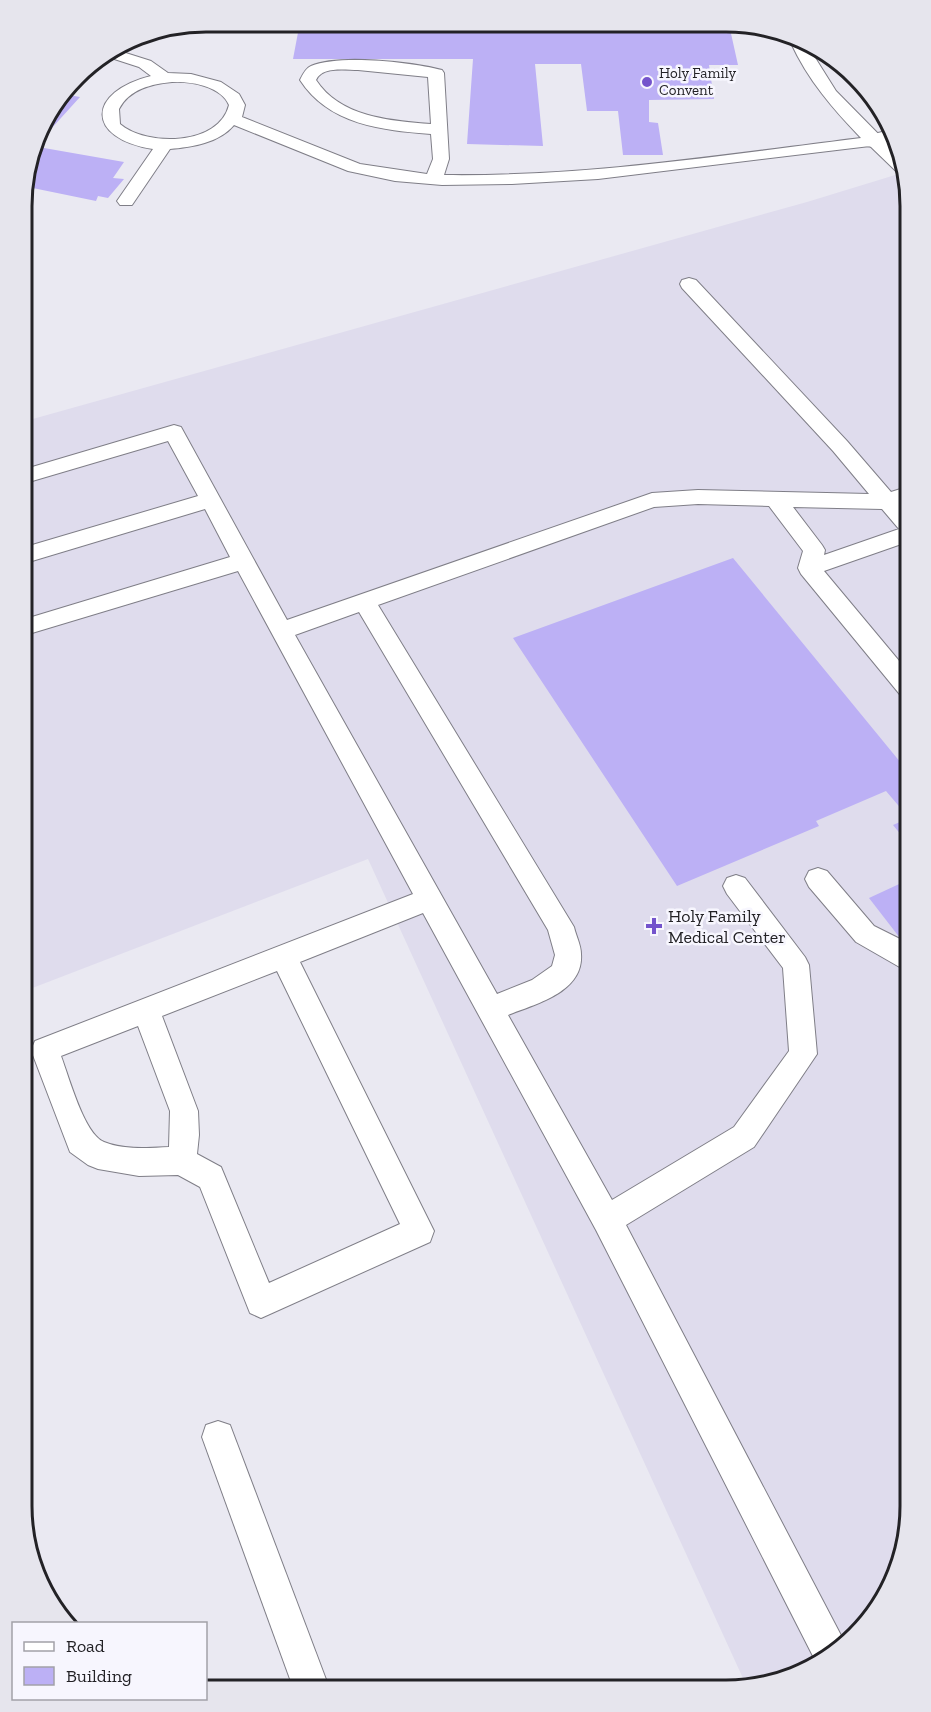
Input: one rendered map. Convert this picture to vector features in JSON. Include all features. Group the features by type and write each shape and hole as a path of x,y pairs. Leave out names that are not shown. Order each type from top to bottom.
{"lane":[{"path":"801,48 829,91 884,139"},
{"path":"118,55 145,64 165,78"},
{"path":"434,179 441,159 436,73 382,67 333,66 316,69 310,74 308,80 313,92 326,102 347,112 372,121 439,130"},
{"path":"165,78 197,78 222,86 231,93 236,101 236,110 232,119 224,127 206,137 182,143 148,143 128,136 114,127 110,118 110,109 123,93 142,84 165,78"},
{"path":"232,119 265,128 316,155 372,172 434,179 510,180 644,171 884,139"},
{"path":"126,201 165,144"},
{"path":"689,284 840,446 900,517"},
{"path":"32,474 174,432 281,631 607,1220 827,1647"},
{"path":"281,631 652,500 698,497 886,502 900,497"},
{"path":"775,499 814,550 809,568"},
{"path":"32,553 211,500"},
{"path":"809,568 900,537"},
{"path":"32,625 243,561"},
{"path":"809,568 900,678"},
{"path":"364,601 561,927 568,955 564,973 543,989 490,1009"},
{"path":"818,879 865,934 899,952"},
{"path":"607,1220 744,1137 803,1054 796,965 736,886"},
{"path":"284,956 419,1231 261,1302 211,1177 181,1161 139,1162 99,1155 80,1142 45,1050 146,1010 429,899"},
{"path":"146,1010 184,1111 185,1135 181,1161"},
{"path":"218,1437 308,1680"}],"shaded area":[{"name":"Holy Family Medical Center","path":"896,175 900,205 899,1518 896,1541 886,1573 864,1613 849,1630 803,1663 771,1675 743,1679 368,859 32,988 32,419 807,202"}],"building":[{"name":"Holy Family Convent","path":"298,32 731,32 738,65 709,65 714,99 649,100 649,122 658,123 663,155 623,155 618,111 587,111 581,64 535,64 543,146 467,144 473,59 293,59"},
{"path":"72,96 80,97 48,132 55,118"},
{"path":"43,145 44,148 124,162 113,178 124,179 108,198 98,196 96,201 33,188"},
{"path":"733,558 900,761 900,807 886,791 816,821 819,826 677,886 513,638"},
{"path":"900,822 900,833 893,825"},
{"path":"899,884 899,937 869,898"}],"place":[{"name":"Holy Family Convent","path":"647,82"},
{"name":"Holy Family Medical Center","path":"654,926"}]}
